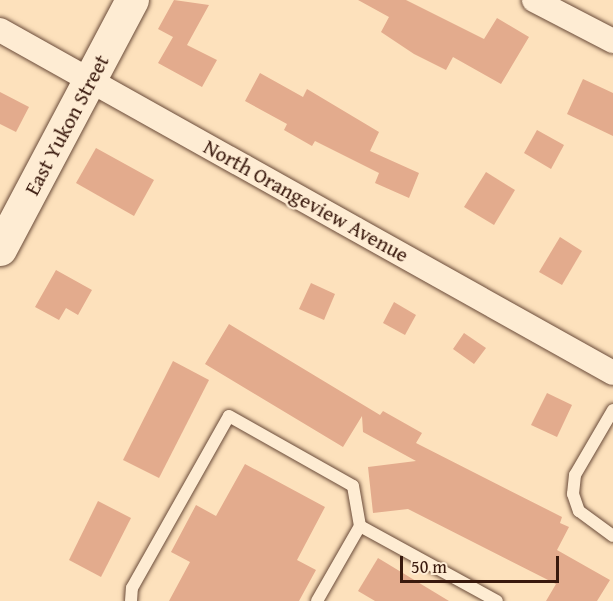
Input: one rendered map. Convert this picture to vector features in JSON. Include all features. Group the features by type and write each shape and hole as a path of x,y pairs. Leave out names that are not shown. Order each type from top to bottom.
{"street":[{"name":"East Yukon Street","path":"0,249 132,0"},
{"path":"534,0 613,41"},
{"name":"North Orangeview Avenue","path":"0,30 613,373"}],"lane":[{"path":"613,410 575,475 573,494 579,511 613,536"},
{"path":"131,601 132,588 229,416 353,486 360,526 317,601"},
{"path":"360,526 497,601"}],"building":[{"path":"174,0 209,5 187,45 217,60 202,87 158,63 173,37 158,29"},
{"path":"358,0 406,0 484,39 497,18 529,37 501,84 453,57 446,70 414,54 381,32 389,17"},
{"path":"260,73 303,97 307,89 379,132 370,151 419,173 409,198 375,183 379,173 315,141 312,146 284,130 287,124 245,101"},
{"path":"583,79 613,93 613,136 567,114"},
{"path":"0,92 29,107 16,132 0,124"},
{"path":"537,130 564,145 551,169 524,153"},
{"path":"96,148 154,180 134,216 76,183"},
{"path":"486,172 515,190 494,225 464,207"},
{"path":"560,237 582,251 562,285 539,272"},
{"path":"56,270 92,290 78,315 66,308 59,320 35,307"},
{"path":"311,283 335,294 324,320 299,309"},
{"path":"394,302 416,315 405,335 383,323"},
{"path":"229,324 380,415 383,411 422,433 416,443 562,517 560,523 569,527 557,550 610,580 597,601 546,601 556,584 408,509 373,513 368,467 416,461 363,432 362,416 343,447 205,364"},
{"path":"464,333 486,348 474,364 453,349"},
{"path":"173,361 209,380 159,478 123,460"},
{"path":"547,393 572,405 557,437 531,425"},
{"path":"245,464 325,507 297,560 316,570 299,601 169,601 190,562 171,552 196,505 216,516"},
{"path":"98,501 131,518 101,577 69,560"},
{"path":"378,558 449,601 375,601 358,591"}]}
